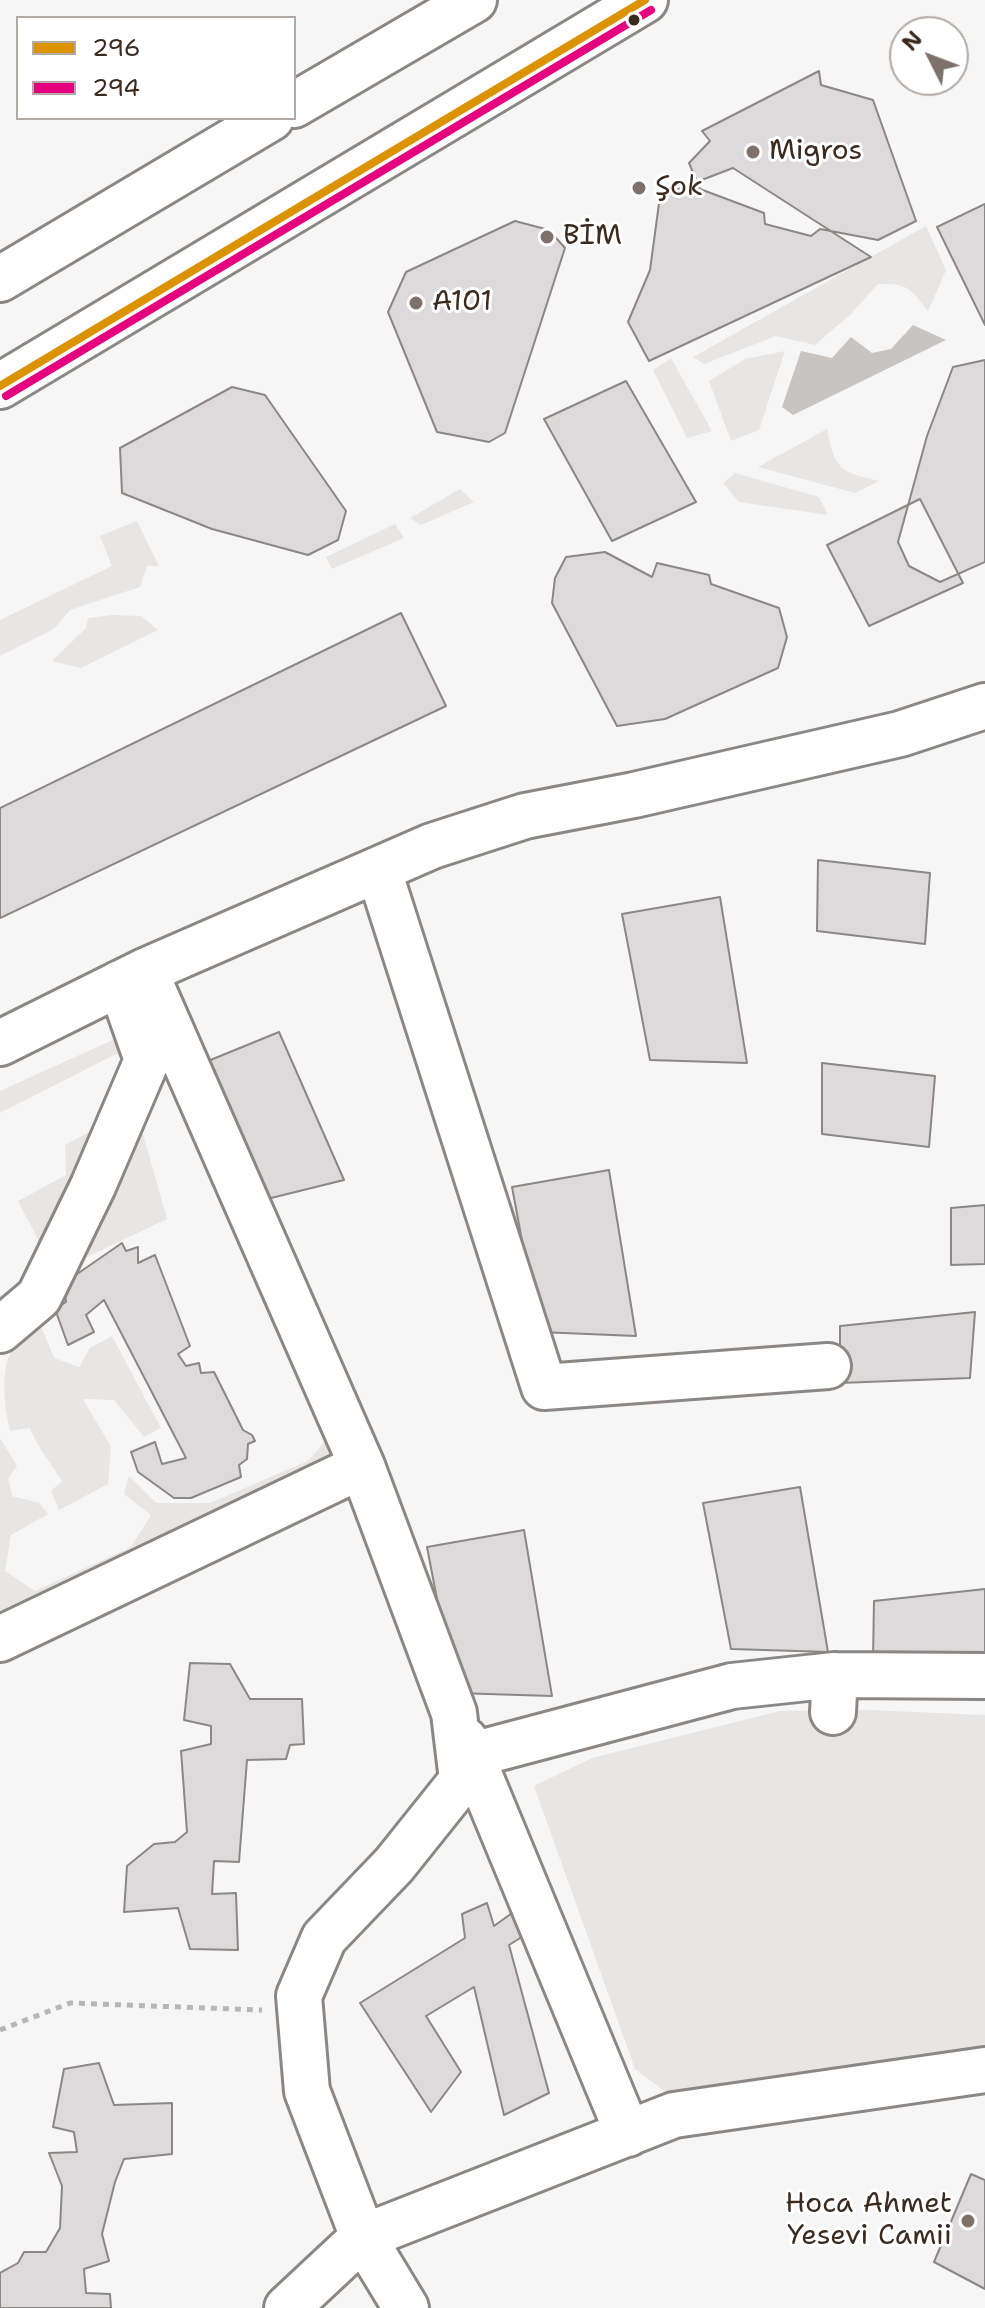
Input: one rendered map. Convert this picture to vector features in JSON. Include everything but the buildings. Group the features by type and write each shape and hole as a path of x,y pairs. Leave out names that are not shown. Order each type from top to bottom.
{"street":[{"path":"296,104 474,0"},
{"path":"0,386 645,0"},
{"path":"0,279 268,120"},
{"path":"0,1043 133,977 432,846 525,816 634,795 888,737 985,706"},
{"path":"379,871 544,1387 828,1366"},
{"path":"0,1330 39,1297 93,1186 147,1060 133,977"},
{"path":"133,977 362,1466 454,1713 628,2134"},
{"path":"0,1639 362,1466"},
{"path":"472,1755 732,1686 834,1694 985,1676"},
{"path":"406,2308 363,2237 307,2091 299,1996 324,1938 394,1865 462,1780 454,1713"},
{"path":"287,2308 363,2237 674,2115 985,2070"}],"path":[{"path":"0,2030 70,2003 300,2011"}],"shaded area":[{"path":"926,226 946,270 928,311 908,288 878,284 850,315 815,345 776,336 704,364 693,357"},
{"path":"913,325 946,340 793,415 782,407 801,351 832,358 851,337 872,353 891,349"},
{"path":"785,351 759,430 731,441 709,381 745,359"},
{"path":"671,358 712,431 687,438 653,370"},
{"path":"827,429 833,453 841,467 855,475 879,481 855,493 758,467"},
{"path":"735,473 819,497 828,515 739,502 723,483"},
{"path":"460,489 474,502 421,525 410,518"},
{"path":"137,521 159,566 147,566 140,587 70,610 54,629 0,656 0,620 112,566 100,536"},
{"path":"395,524 404,538 332,569 326,557"},
{"path":"141,616 158,630 81,668 52,661 86,628 88,618"},
{"path":"117,1038 120,1052 0,1113 0,1091"},
{"path":"142,1130 167,1219 70,1265"},
{"path":"89,1132 79,1176 42,1247 18,1201 66,1175 65,1145"},
{"path":"41,1326 54,1358 79,1367 90,1348 112,1336 161,1428 144,1437 114,1400 83,1399 111,1447 108,1484 59,1510 51,1491 62,1481 30,1428 10,1431 6,1407 5,1373 10,1353 15,1343"},
{"path":"333,1432 346,1462 0,1623 0,1438 17,1466 8,1478 12,1496 39,1503 48,1514 11,1535 5,1571 35,1591 131,1547 151,1515 124,1494 129,1476 156,1503 210,1503 308,1461"},
{"path":"869,1710 985,1715 985,2045 667,2093 635,2069 534,1786 592,1758 780,1711"}],"transit line":[{"name":"296","path":"0,386 645,0"},
{"name":"294","path":"6,396 651,10"}],"place":[{"name":"Migros","path":"753,152"},
{"name":"Şok","path":"639,188"},
{"name":"BİM","path":"547,237"},
{"name":"A101","path":"416,303"},
{"name":"Hoca Ahmet Yesevi Camii","path":"968,2221"}]}
